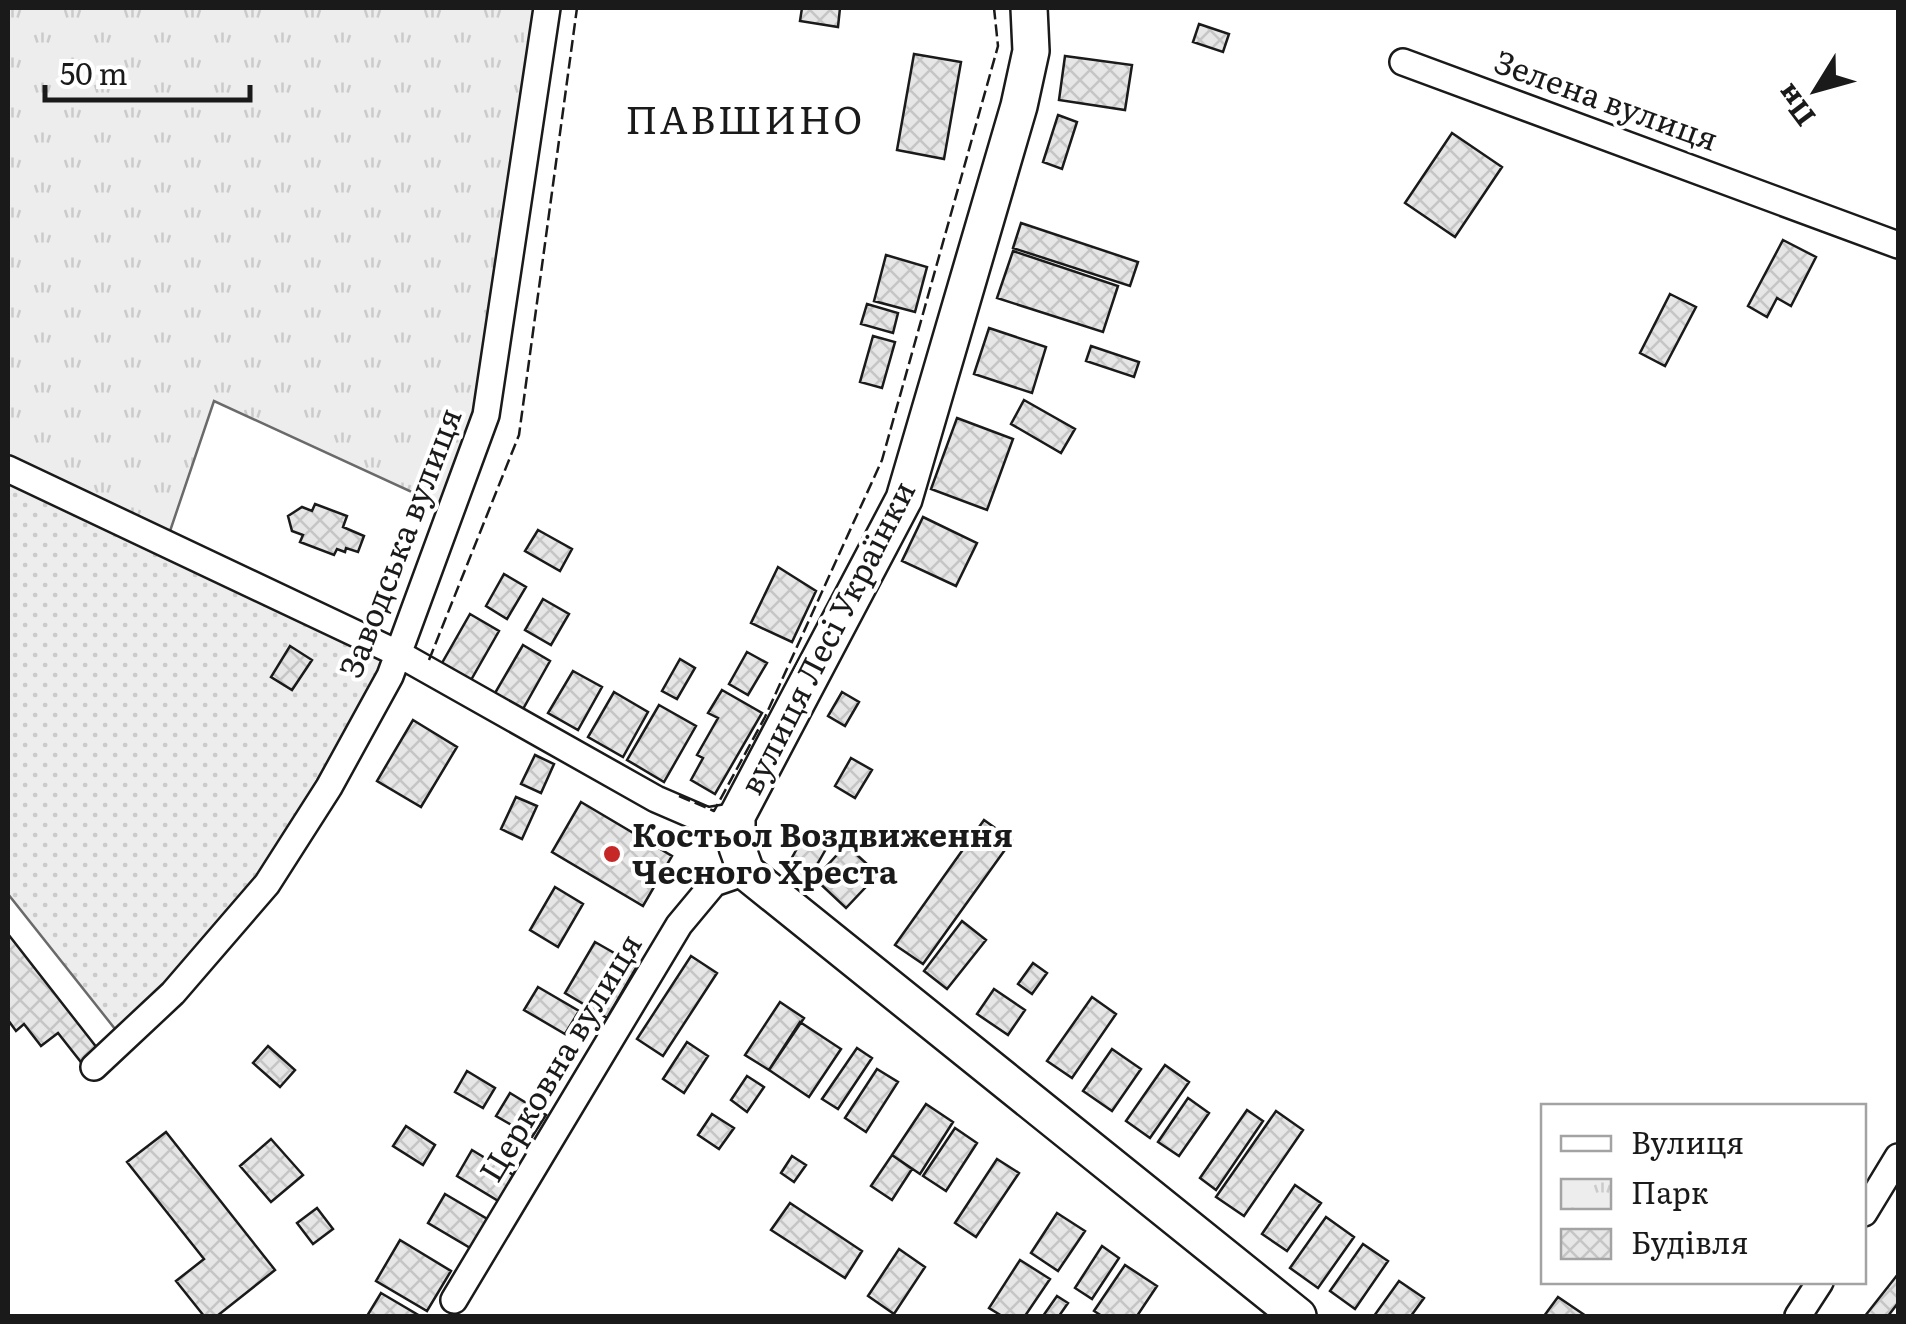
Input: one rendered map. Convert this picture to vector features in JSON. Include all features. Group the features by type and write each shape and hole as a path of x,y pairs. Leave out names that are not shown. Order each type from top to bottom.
{"street":[{"name":"Заводська вулиця","path":"94,1067 173,993 267,884 330,787 399,654 486,415 548,8"},
{"name":"вулиця Лесі Українки","path":"746,872 737,846 737,816 904,499 1019,106 1031,52 1030,8"},
{"name":"Зелена вулиця","path":"1403,62 1898,245"},
{"path":"8,469 399,654 656,799 707,822 737,816"},
{"path":"746,872 1298,1316"},
{"name":"Церковна вулиця","path":"454,1300 679,925 714,883 746,872"},
{"path":"1866,1210 1898,1157"},
{"path":"1798,1316 1819,1284"}],"green space":[{"path":"8,8 547,8 504,300 453,511 214,401 166,543 8,469"},
{"path":"8,469 399,654 267,884 123,1039 8,894"}],"building":[{"path":"802,8 840,8 838,27 800,21"},
{"path":"1199,24 1229,34 1223,52 1193,42"},
{"path":"914,54 961,62 944,159 897,150"},
{"path":"1065,56 1132,65 1125,110 1059,100"},
{"path":"1058,115 1077,122 1062,169 1043,162"},
{"path":"1452,133 1502,167 1455,237 1405,203"},
{"path":"1021,223 1138,262 1130,286 1013,248"},
{"path":"1783,240 1816,257 1791,306 1777,298 1767,317 1748,306"},
{"path":"1013,251 1118,286 1103,332 997,298"},
{"path":"886,255 927,267 915,312 874,301"},
{"path":"1670,294 1696,307 1665,366 1640,353"},
{"path":"867,304 898,313 893,333 861,324"},
{"path":"989,328 1046,347 1032,393 974,374"},
{"path":"873,336 895,342 882,388 860,382"},
{"path":"1091,346 1139,362 1134,377 1086,361"},
{"path":"1024,400 1075,429 1061,453 1011,424"},
{"path":"957,418 1013,439 987,510 931,489"},
{"path":"315,504 347,516 343,527 364,536 358,552 337,549 334,555 300,542 303,535 292,531 288,516 302,507 312,511"},
{"path":"923,517 977,543 956,586 902,561"},
{"path":"538,530 572,549 560,571 525,551"},
{"path":"778,567 816,591 792,642 751,623"},
{"path":"504,574 526,587 507,619 486,606"},
{"path":"543,599 569,614 551,645 525,630"},
{"path":"470,614 499,631 471,680 442,663"},
{"path":"523,645 550,661 523,709 495,693"},
{"path":"290,646 312,660 292,690 271,677"},
{"path":"747,652 767,663 748,695 729,684"},
{"path":"680,659 695,668 677,699 662,691"},
{"path":"573,671 602,687 578,730 548,713"},
{"path":"722,690 762,713 715,794 691,780 703,758 697,755 718,718 708,713"},
{"path":"614,692 648,712 623,757 588,737"},
{"path":"842,692 859,702 845,726 828,716"},
{"path":"659,705 696,726 664,782 627,760"},
{"path":"413,720 457,747 421,807 377,781"},
{"path":"535,755 554,764 541,793 521,784"},
{"path":"851,758 872,770 855,798 835,786"},
{"path":"516,797 537,806 522,839 501,829"},
{"name":"Костьол Воздвиження Чесного Хреста","path":"581,802 672,856 643,906 552,852"},
{"path":"984,820 1012,840 923,964 895,945"},
{"path":"808,829 830,842 807,882 785,870"},
{"path":"846,845 878,874 846,908 815,879"},
{"path":"555,887 583,904 558,947 530,930"},
{"path":"962,921 986,940 947,989 924,971"},
{"path":"8,934 101,1053 84,1066 58,1033 41,1046 24,1024 16,1031 8,1020"},
{"path":"595,942 637,966 607,1018 565,993"},
{"path":"691,956 717,973 663,1056 637,1039"},
{"path":"1033,963 1047,973 1032,994 1018,984"},
{"path":"538,987 579,1011 565,1034 524,1010"},
{"path":"994,989 1025,1010 1008,1035 977,1014"},
{"path":"1092,997 1116,1014 1072,1078 1047,1061"},
{"path":"780,1002 804,1018 769,1070 745,1055"},
{"path":"800,1022 841,1049 809,1097 769,1070"},
{"path":"687,1042 708,1056 684,1093 663,1079"},
{"path":"268,1046 295,1070 280,1087 253,1063"},
{"path":"857,1048 872,1058 838,1109 822,1099"},
{"path":"1112,1049 1141,1069 1112,1111 1083,1091"},
{"path":"1165,1065 1189,1082 1150,1138 1126,1121"},
{"path":"877,1069 898,1082 866,1132 845,1118"},
{"path":"467,1071 495,1088 483,1108 455,1092"},
{"path":"747,1076 764,1087 747,1112 731,1100"},
{"path":"510,1093 546,1115 532,1137 496,1116"},
{"path":"1188,1098 1209,1113 1179,1156 1158,1142"},
{"path":"926,1104 953,1122 920,1174 892,1155"},
{"path":"1247,1110 1263,1121 1216,1190 1200,1178"},
{"path":"1276,1111 1303,1130 1244,1216 1216,1197"},
{"path":"712,1114 734,1128 719,1149 698,1135"},
{"path":"406,1126 435,1145 423,1165 393,1146"},
{"path":"955,1128 977,1143 946,1191 923,1176"},
{"path":"166,1132 275,1270 217,1316 204,1316 176,1281 204,1259 127,1162"},
{"path":"271,1139 303,1175 271,1202 240,1166"},
{"path":"472,1150 515,1176 500,1202 457,1176"},
{"path":"892,1155 912,1169 892,1200 871,1186"},
{"path":"792,1156 806,1165 794,1182 781,1173"},
{"path":"997,1159 1019,1173 976,1237 955,1223"},
{"path":"1295,1185 1321,1203 1287,1251 1262,1234"},
{"path":"445,1194 489,1220 472,1249 428,1223"},
{"path":"790,1203 862,1251 845,1278 771,1230"},
{"path":"317,1208 333,1229 313,1244 297,1223"},
{"path":"1057,1213 1085,1231 1058,1271 1031,1253"},
{"path":"1326,1217 1354,1237 1318,1288 1290,1268"},
{"path":"400,1240 451,1271 427,1311 376,1281"},
{"path":"1363,1244 1388,1261 1355,1309 1330,1291"},
{"path":"1102,1246 1119,1258 1092,1299 1075,1288"},
{"path":"899,1249 925,1267 894,1314 868,1296"},
{"path":"1020,1260 1050,1279 1025,1316 1002,1316 989,1308"},
{"path":"1125,1265 1157,1286 1137,1316 1102,1316 1094,1311"},
{"path":"1898,1274 1898,1303 1888,1316 1865,1316"},
{"path":"1399,1281 1424,1298 1411,1316 1374,1316"},
{"path":"381,1293 420,1316 367,1316"},
{"path":"1057,1296 1068,1303 1059,1316 1043,1316"},
{"path":"1558,1297 1586,1316 1544,1316"}],"fence":[{"path":"429,660 519,435 577,8"},
{"path":"679,796 714,811 765,717 882,460 998,46 994,8"}],"place":[{"name":"Костьол Воздвиження Чесного Хреста","path":"612,854"}],"district":[{"name":"ПАВШИНО","path":"745,121"}]}
